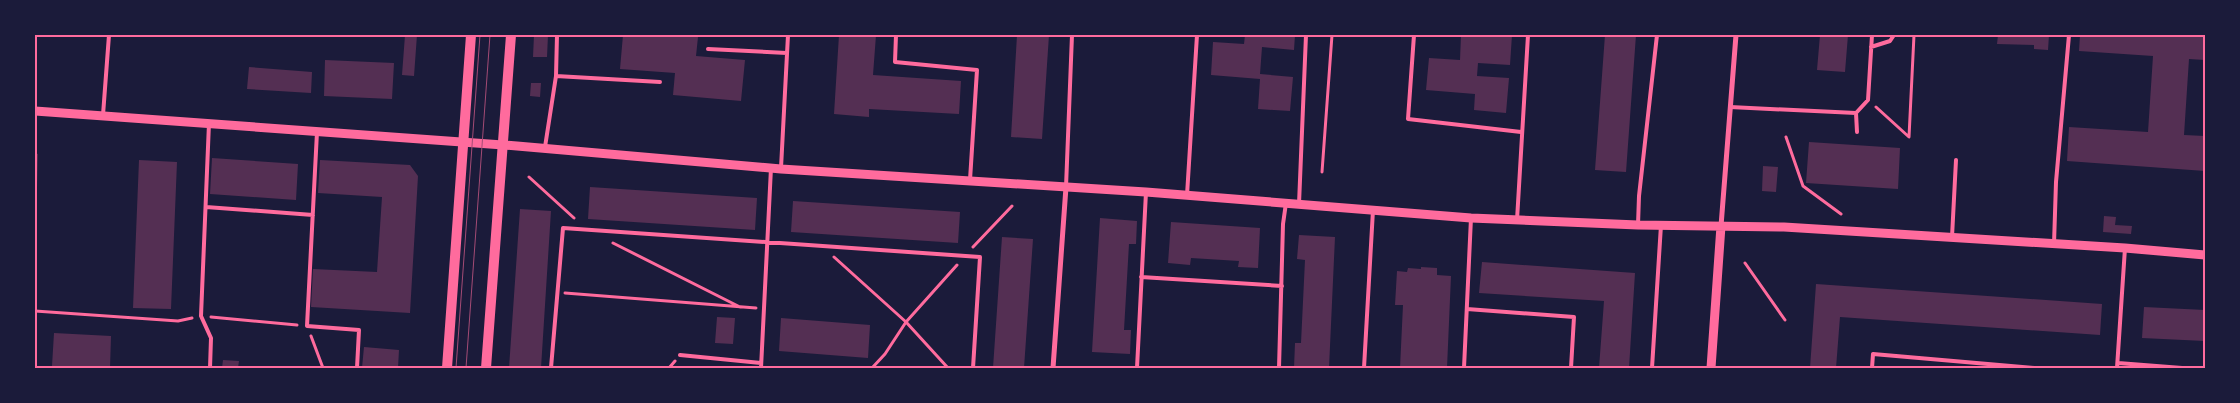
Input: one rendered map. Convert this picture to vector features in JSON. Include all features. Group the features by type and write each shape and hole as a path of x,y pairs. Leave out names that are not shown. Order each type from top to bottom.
{"main road":[{"path":"447,368 471,35"},
{"path":"486,368 511,35"}],"street":[{"path":"1711,368 1736,35"},
{"path":"35,111 545,148 781,169 1146,192 1472,218 1638,225 1784,227 2125,248 2205,255"},
{"path":"1053,368 1066,187"}],"lane":[{"path":"103,115 109,35"},
{"path":"545,148 556,76 557,35"},
{"path":"781,169 788,35"},
{"path":"896,35 895,62 977,70 970,180"},
{"path":"1066,187 1072,35"},
{"path":"1187,195 1197,35"},
{"path":"1299,204 1306,35"},
{"path":"1414,35 1408,119 1521,132"},
{"path":"1517,220 1528,35"},
{"path":"1638,225 1639,196 1657,35"},
{"path":"1857,132 1856,113 1868,100 1872,35"},
{"path":"1871,48 1890,41 1894,35"},
{"path":"2054,244 2056,182 2069,35"},
{"path":"708,49 787,53"},
{"path":"556,76 660,82"},
{"path":"1730,107 1856,113"},
{"path":"209,124 201,316 211,338 210,368"},
{"path":"317,132 307,326 359,330 357,368"},
{"path":"1952,237 1956,160"},
{"path":"680,355 761,366 771,168"},
{"path":"1136,368 1146,192"},
{"path":"1279,368 1286,203"},
{"path":"206,207 313,215"},
{"path":"1364,368 1373,210"},
{"path":"1464,368 1472,218"},
{"path":"1652,368 1661,225"},
{"path":"551,368 563,228 980,257 973,368"},
{"path":"2125,248 2118,366 2182,368"},
{"path":"1141,277 1282,286"},
{"path":"1467,308 1574,317 1570,368"},
{"path":"1872,368 1873,354 2034,368"}],"path":[{"path":"1322,172 1332,35"},
{"path":"1868,100 1909,138 1914,35"},
{"path":"1786,137 1803,186 1841,214"},
{"path":"529,177 587,230"},
{"path":"872,368 885,354 906,322 1012,206"},
{"path":"612,242 740,307"},
{"path":"822,246 906,322 948,368"},
{"path":"1745,263 1785,320"},
{"path":"557,292 764,309"},
{"path":"35,311 178,321 201,316 307,326 323,368"}],"building":[{"path":"405,35 417,35 414,76 402,75"},
{"path":"534,35 548,35 547,57 533,57"},
{"path":"623,35 698,37 696,56 745,60 741,101 673,95 675,73 620,69"},
{"path":"839,35 876,35 873,75 961,81 959,114 869,109 869,117 834,114"},
{"path":"1017,35 1049,35 1042,139 1011,137"},
{"path":"1245,35 1295,35 1294,50 1262,47 1260,74 1293,77 1290,111 1258,109 1260,79 1211,75 1213,42 1244,44"},
{"path":"1461,35 1512,35 1510,65 1478,63 1477,76 1509,78 1506,113 1474,110 1475,94 1426,90 1429,58 1460,60"},
{"path":"1605,35 1636,35 1626,172 1595,170"},
{"path":"1820,35 1848,35 1845,72 1817,70"},
{"path":"1998,35 2049,35 2048,50 2034,49 2034,45 1997,44"},
{"path":"2080,35 2205,35 2205,60 2189,59 2184,135 2205,136 2205,171 2067,161 2069,127 2148,132 2153,56 2079,51"},
{"path":"325,60 394,63 392,99 324,96"},
{"path":"249,67 312,72 311,93 247,89"},
{"path":"531,83 541,83 540,97 530,96"},
{"path":"1809,142 1900,148 1898,189 1806,183"},
{"path":"35,153 38,154 37,188 35,188"},
{"path":"212,158 298,164 296,200 210,194"},
{"path":"139,160 177,162 171,309 133,308"},
{"path":"320,160 410,165 418,176 410,313 311,307 313,269 377,272 382,197 318,193"},
{"path":"1763,166 1778,167 1776,192 1762,191"},
{"path":"590,187 757,198 755,230 588,219"},
{"path":"793,201 960,212 958,243 791,232"},
{"path":"520,209 551,211 541,368 509,368"},
{"path":"2104,216 2116,217 2115,225 2132,226 2131,234 2103,232"},
{"path":"1100,218 1137,221 1136,244 1129,244 1124,330 1131,330 1130,354 1092,352"},
{"path":"1171,222 1260,228 1258,268 1238,267 1239,261 1191,258 1190,265 1168,263"},
{"path":"1299,235 1335,237 1329,368 1294,368 1295,343 1301,343 1305,260 1297,259"},
{"path":"1002,237 1033,239 1024,368 993,368"},
{"path":"1482,262 1635,273 1629,368 1599,368 1604,301 1479,293"},
{"path":"1421,267 1437,268 1437,275 1451,276 1447,368 1400,368 1403,305 1395,305 1397,271 1407,272 1408,268 1421,269"},
{"path":"1816,284 2102,304 2100,335 1840,317 1836,368 1810,368"},
{"path":"2144,307 2205,310 2205,341 2142,338"},
{"path":"717,317 735,318 733,344 715,343"},
{"path":"781,318 870,325 868,358 779,351"},
{"path":"54,333 111,336 110,368 52,366"},
{"path":"364,347 399,350 398,368 362,368"},
{"path":"223,360 239,361 238,368 222,368"}],"tram line":[{"path":"456,368 480,35"},
{"path":"466,368 490,35"}]}
